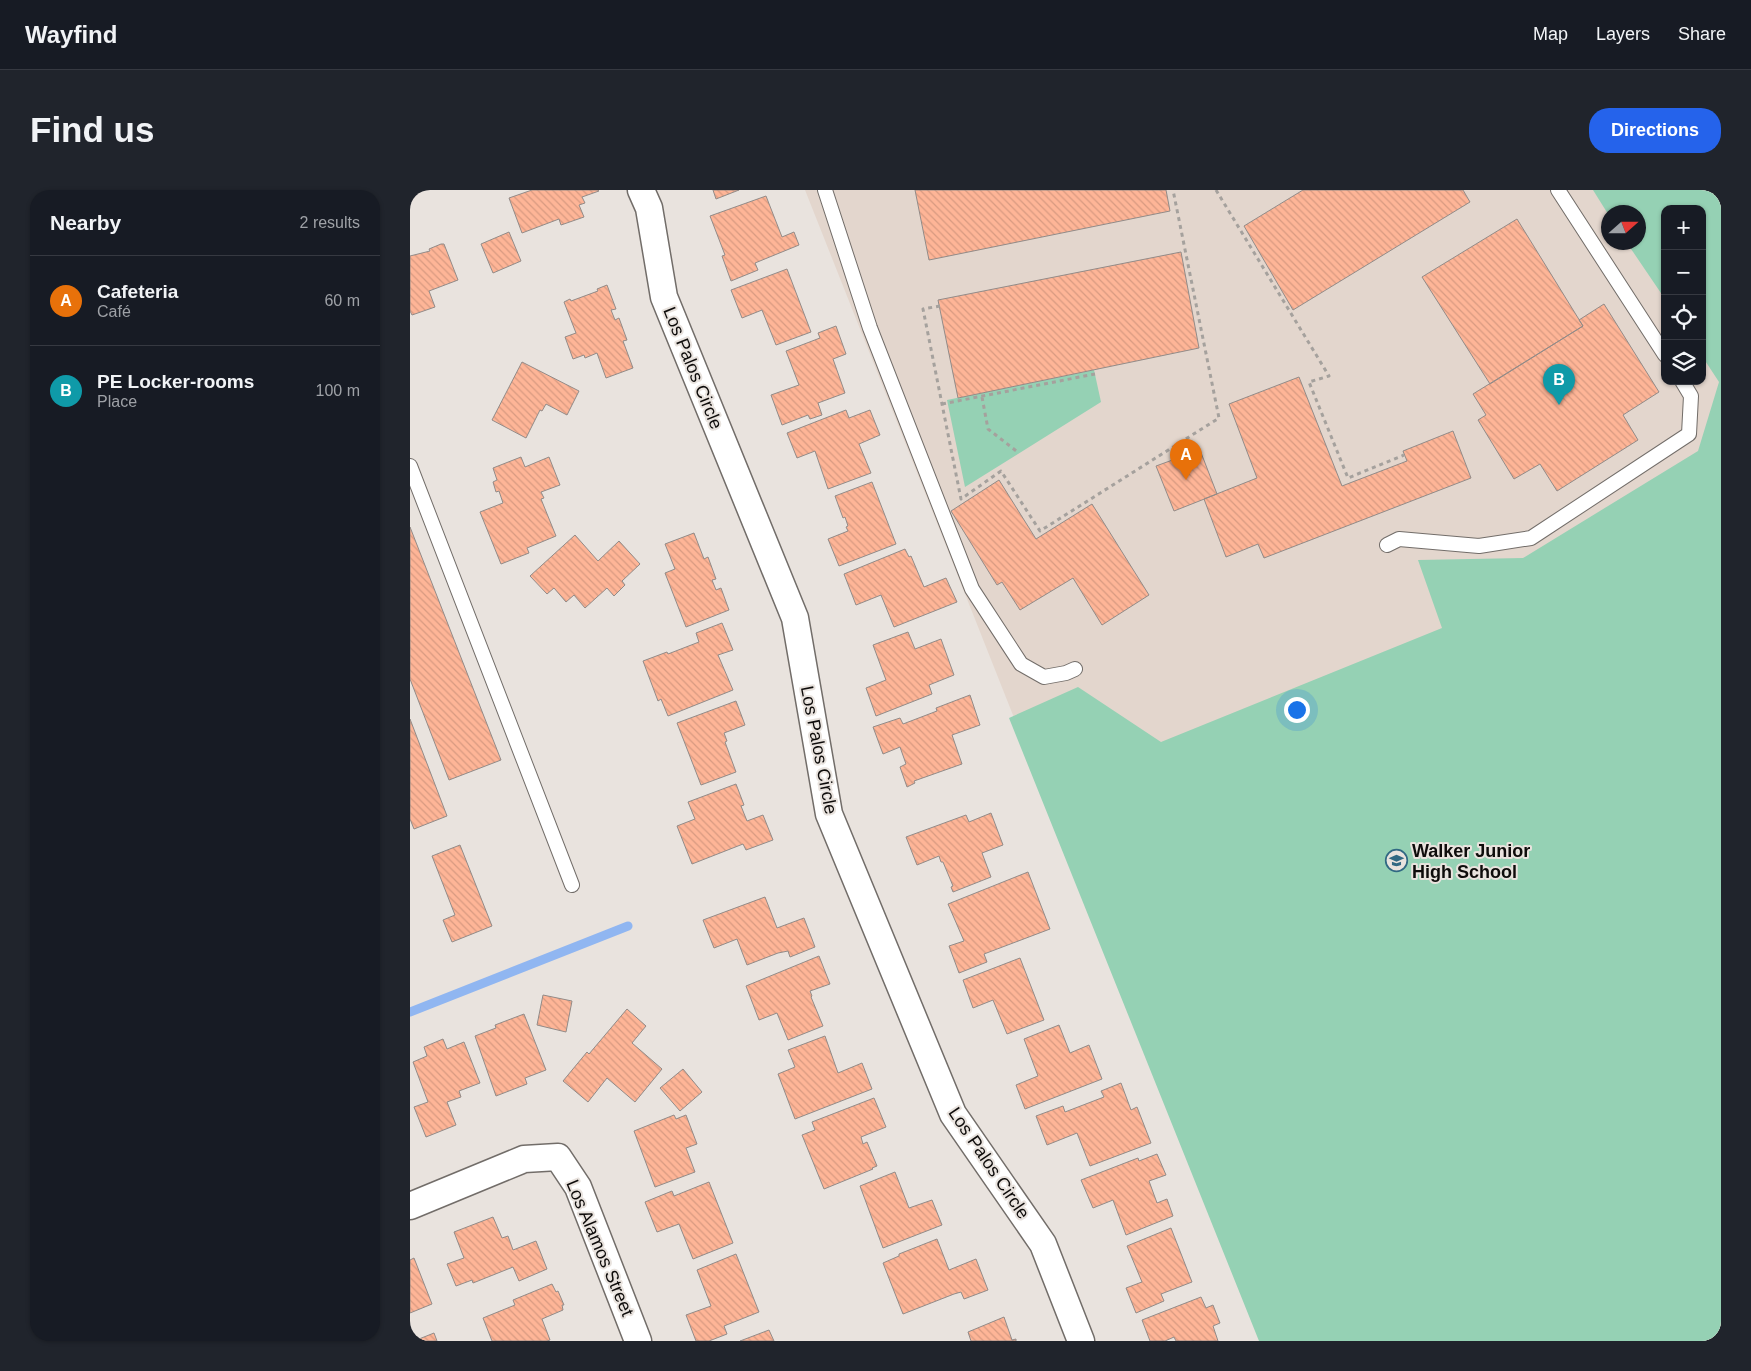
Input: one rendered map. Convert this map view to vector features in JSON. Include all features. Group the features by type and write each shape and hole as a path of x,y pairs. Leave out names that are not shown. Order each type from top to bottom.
{"street":[{"name":"Los Palos Circle","path":"641,190 649,208 664,297 795,618 829,814 954,1114 1043,1244 1081,1341"},
{"name":"Los Alamos Street","path":"410,1206 524,1159 558,1157 578,1187 638,1341"}],"lane":[{"path":"825,190 870,328 972,589 1022,664 1044,677 1066,673 1075,669"},
{"path":"1558,190 1661,349"},
{"path":"1387,545 1400,540 1479,546 1531,538 1689,434 1691,396 1684,385"},
{"path":"410,466 572,885"}],"path":[{"path":"940,306 923,309 961,499 1001,471 1040,532 1219,418 1173,190"},
{"path":"1216,190 1329,376 1309,382 1348,478 1404,455"},
{"path":"942,404 1095,374"},
{"path":"982,397 988,429 1020,453"}],"shaded area":[{"name":"Walker Junior High School","path":"805,190 1721,190 1721,1341 1261,1341"}],"green space":[{"path":"1593,190 1721,190 1721,1341 1259,1341 1009,718 1078,687 1161,742 1442,628 1418,560 1523,558 1698,451 1719,382 1706,362 1706,205 1661,205 1661,293 1632,250 1646,250 1646,205 1602,205"},
{"path":"1094,370 1101,402 965,487 947,400"}],"building":[{"path":"532,190 599,191 582,197 585,203 579,205 584,217 561,225 559,219 522,233 509,198"},
{"path":"713,190 739,190 716,199"},
{"path":"915,190 1166,190 1170,211 929,260"},
{"path":"1303,190 1463,190 1470,202 1293,310 1244,226"},
{"path":"766,196 782,237 794,232 799,245 755,263 758,270 731,281 722,256 725,255 710,216"},
{"path":"1517,219 1583,326 1490,384 1422,277"},
{"path":"509,232 521,261 493,273 481,244"},
{"path":"444,244 458,280 429,291 435,307 412,315 410,311 410,256 430,251 429,249"},
{"path":"1181,252 1199,348 958,398 938,300"},
{"path":"787,269 811,332 776,345 762,310 742,318 731,290"},
{"path":"607,285 616,309 611,310 615,320 619,318 627,340 623,341 633,368 606,378 597,353 585,358 584,355 573,359 565,337 576,333 564,302 598,291 597,289"},
{"path":"1604,304 1659,392 1623,415 1638,440 1557,491 1540,464 1514,479 1478,420 1486,415 1473,394 1583,326 1579,320"},
{"path":"836,326 846,354 833,359 845,393 818,403 822,415 810,419 808,415 782,425 771,395 799,385 786,351 820,338 818,333"},
{"path":"522,362 579,391 567,415 546,404 542,411 540,410 526,438 492,420"},
{"path":"1299,377 1342,486 1407,461 1403,451 1453,431 1471,478 1264,558 1258,544 1226,557 1204,499 1257,478 1229,404"},
{"path":"846,410 849,418 870,410 880,435 859,444 871,473 828,489 815,451 797,458 787,433"},
{"path":"1200,450 1217,494 1174,511 1156,466"},
{"path":"521,457 525,467 549,457 560,485 541,492 544,498 541,499 556,536 527,548 529,553 501,564 480,512 503,503 499,491 496,492 493,482 497,480 493,468"},
{"path":"999,480 1036,539 1092,504 1149,595 1102,625 1073,578 1020,610 1002,582 997,585 951,511"},
{"path":"872,482 896,544 839,566 828,539 848,531 846,527 848,526 835,496"},
{"path":"410,527 501,760 449,780 410,679"},
{"path":"694,533 704,559 708,557 716,579 712,580 716,590 721,588 729,610 686,627 665,573 675,569 665,544"},
{"path":"575,535 598,561 619,541 640,564 622,581 625,585 614,596 607,588 585,608 574,595 566,602 554,588 547,594 530,576"},
{"path":"905,549 909,557 911,556 924,587 946,578 957,602 894,627 881,595 856,605 844,574"},
{"path":"722,623 733,650 718,655 733,690 668,716 661,699 658,701 643,661 699,642 696,633"},
{"path":"908,632 915,649 941,639 954,675 929,685 932,694 876,716 866,688 886,680 873,645"},
{"path":"970,695 980,725 952,735 962,764 914,781 915,783 907,787 900,767 906,764 900,747 883,754 873,727 900,718 903,724 937,711 936,708"},
{"path":"736,701 745,725 724,733 727,741 725,742 736,772 701,785 677,723"},
{"path":"410,719 447,816 414,829 410,819"},
{"path":"736,784 744,805 741,806 747,821 763,815 773,840 746,850 743,844 692,864 677,826 695,819 688,802"},
{"path":"991,813 1003,845 982,853 991,877 953,892 951,887 953,886 939,856 917,865 906,837 966,815 969,822"},
{"path":"460,845 492,926 452,942 443,920 455,915 432,856"},
{"path":"1028,872 1050,929 984,954 987,962 959,973 949,946 964,941 948,904"},
{"path":"765,897 777,928 804,918 815,947 790,957 788,951 778,953 747,965 737,939 714,948 703,920"},
{"path":"819,956 830,984 810,991 823,1026 788,1040 777,1013 759,1020 746,986"},
{"path":"1020,958 1044,1020 1007,1034 993,1000 973,1008 963,980"},
{"path":"543,995 572,1001 566,1032 537,1025"},
{"path":"627,1009 646,1026 632,1043 662,1069 635,1102 607,1078 588,1102 563,1081"},
{"path":"524,1014 546,1070 525,1078 527,1084 496,1096 475,1036 496,1028 495,1025"},
{"path":"1059,1025 1070,1053 1089,1045 1102,1079 1025,1109 1016,1085 1038,1076 1024,1039"},
{"path":"825,1036 838,1073 862,1063 872,1089 795,1119 778,1074 795,1067 788,1050"},
{"path":"443,1039 447,1049 464,1042 480,1083 459,1091 461,1097 447,1102 456,1125 426,1137 414,1107 428,1102 413,1062 427,1056 424,1047"},
{"path":"683,1069 702,1092 680,1111 660,1088"},
{"path":"1121,1083 1131,1110 1137,1107 1151,1143 1090,1166 1077,1133 1047,1145 1036,1116 1063,1106 1065,1112 1104,1097 1101,1091"},
{"path":"874,1098 886,1127 861,1137 863,1144 867,1142 877,1166 824,1189 802,1135 815,1130 812,1122"},
{"path":"674,1115 676,1119 686,1115 697,1144 686,1148 695,1172 655,1187 634,1131"},
{"path":"1157,1154 1166,1175 1149,1181 1157,1203 1167,1199 1173,1216 1126,1235 1113,1200 1093,1208 1081,1180 1138,1158 1139,1161"},
{"path":"895,1172 909,1208 932,1200 942,1225 883,1248 860,1186"},
{"path":"709,1182 733,1243 693,1259 679,1224 657,1232 645,1202 672,1191 674,1196"},
{"path":"493,1217 502,1238 508,1236 513,1250 536,1241 547,1269 519,1281 513,1267 473,1283 472,1280 456,1286 447,1264 464,1258 454,1232"},
{"path":"1171,1228 1192,1282 1161,1294 1164,1301 1136,1313 1126,1288 1142,1282 1127,1246"},
{"path":"937,1239 949,1270 976,1259 988,1290 964,1299 961,1292 903,1314 883,1263 899,1256 899,1254"},
{"path":"736,1254 759,1312 724,1326 727,1334 709,1341 696,1341 686,1315 711,1306 697,1270"},
{"path":"414,1258 432,1304 410,1313 410,1260"},
{"path":"552,1284 556,1292 558,1291 564,1305 562,1305 563,1310 542,1319 550,1340 492,1341 483,1318 515,1305 513,1300"},
{"path":"1201,1297 1206,1308 1213,1305 1220,1323 1213,1326 1218,1341 1176,1341 1174,1337 1165,1341 1150,1341 1142,1320"},
{"path":"1004,1317 1012,1340 1016,1339 1016,1341 971,1341 968,1332"},
{"path":"769,1330 774,1341 740,1341"},
{"path":"434,1333 437,1341 414,1341"}],"waterway":[{"path":"410,1012 628,926"}],"place":[{"name":"PE Locker-rooms","path":"1559,405"},
{"name":"Cafeteria","path":"1186,480"},
{"name":"Walker Junior High School","path":"1396,861"}]}
